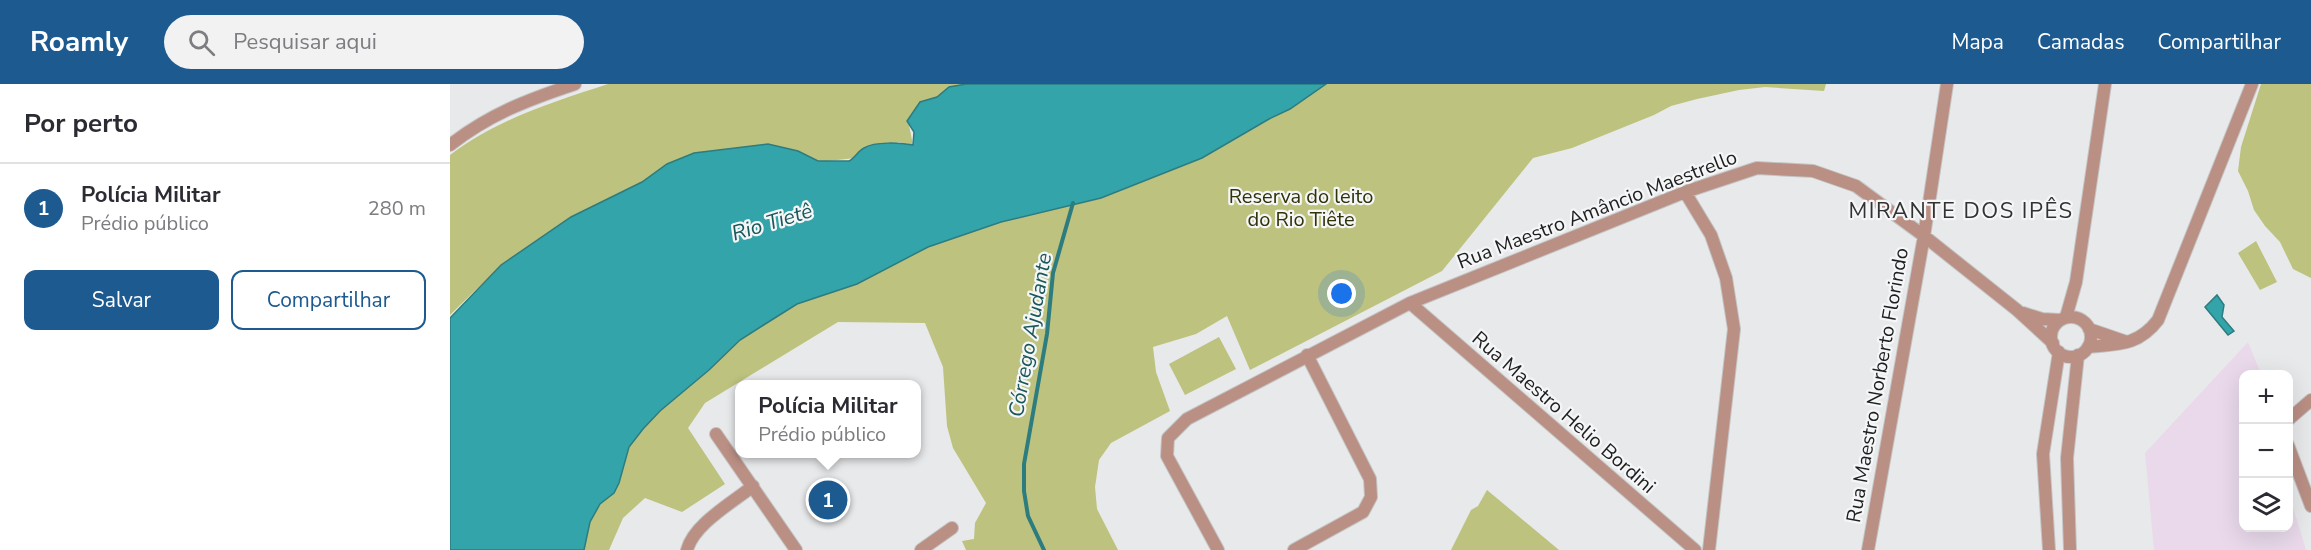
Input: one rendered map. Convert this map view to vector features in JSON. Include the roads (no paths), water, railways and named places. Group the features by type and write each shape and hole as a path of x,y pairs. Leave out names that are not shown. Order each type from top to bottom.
{"street":[{"path":"450,145 495,114 531,98 575,84"},
{"name":"Rua Maestro Norberto Florindo","path":"1868,550 1924,236 1947,84"},
{"path":"2049,550 2043,454 2056,348 2052,330 2063,319 2076,282 2105,84"},
{"path":"2056,348 2072,356 2083,351 2131,343 2149,332 2158,320 2252,84"},
{"name":"Rua Maestro Amâncio Maestrello","path":"1218,550 1167,456 1168,438 1187,419 1410,303 1685,192 1757,168 1813,171 1856,186 1924,236 2017,310 2056,348"},
{"path":"1685,192 1711,235 1726,278 1734,329 1709,550"},
{"path":"2070,550 2067,458 2083,351 2090,342 2076,282"},
{"name":"Rua Maestro Helio Bordini","path":"1410,303 1695,550"},
{"name":"Rua Maestro Amâncio Maestrello","path":"2017,310 2042,319 2063,319"},
{"path":"2063,319 2085,324 2131,343"},
{"path":"1294,550 1363,512 1371,497 1370,479 1307,355"},
{"path":"2293,416 2311,400"},
{"path":"716,434 796,550"},
{"path":"2293,456 2311,506"},
{"path":"687,550 690,541 699,529 753,486"},
{"path":"921,550 952,528"}],"water":[{"name":"Rio Tietê","path":"966,84 1326,84 1290,109 1202,158 1101,198 1001,222 928,247 857,284 797,304 740,340 643,429 629,447 614,493 600,504 590,522 584,550 450,550 450,318 501,265 571,217 642,182 667,164 694,153 768,144 798,151 818,161 849,161 862,149 875,144 913,145 914,132 907,121 920,102 937,97 949,87"},
{"path":"2217,295 2224,305 2222,317 2234,331 2228,335 2205,307"}],"waterway":[{"name":"Córrego Ajudante","path":"1044,550 1028,516 1024,491 1024,464 1047,334 1053,273 1073,203"}],"place":[{"name":"Polícia Militar","path":"828,500"}],"district":[{"name":"MIRANTE DOS IPÊS","path":"1961,210"}],"park label":[{"name":"Reserva do leito do Rio Tiête","path":"1301,208"}]}
